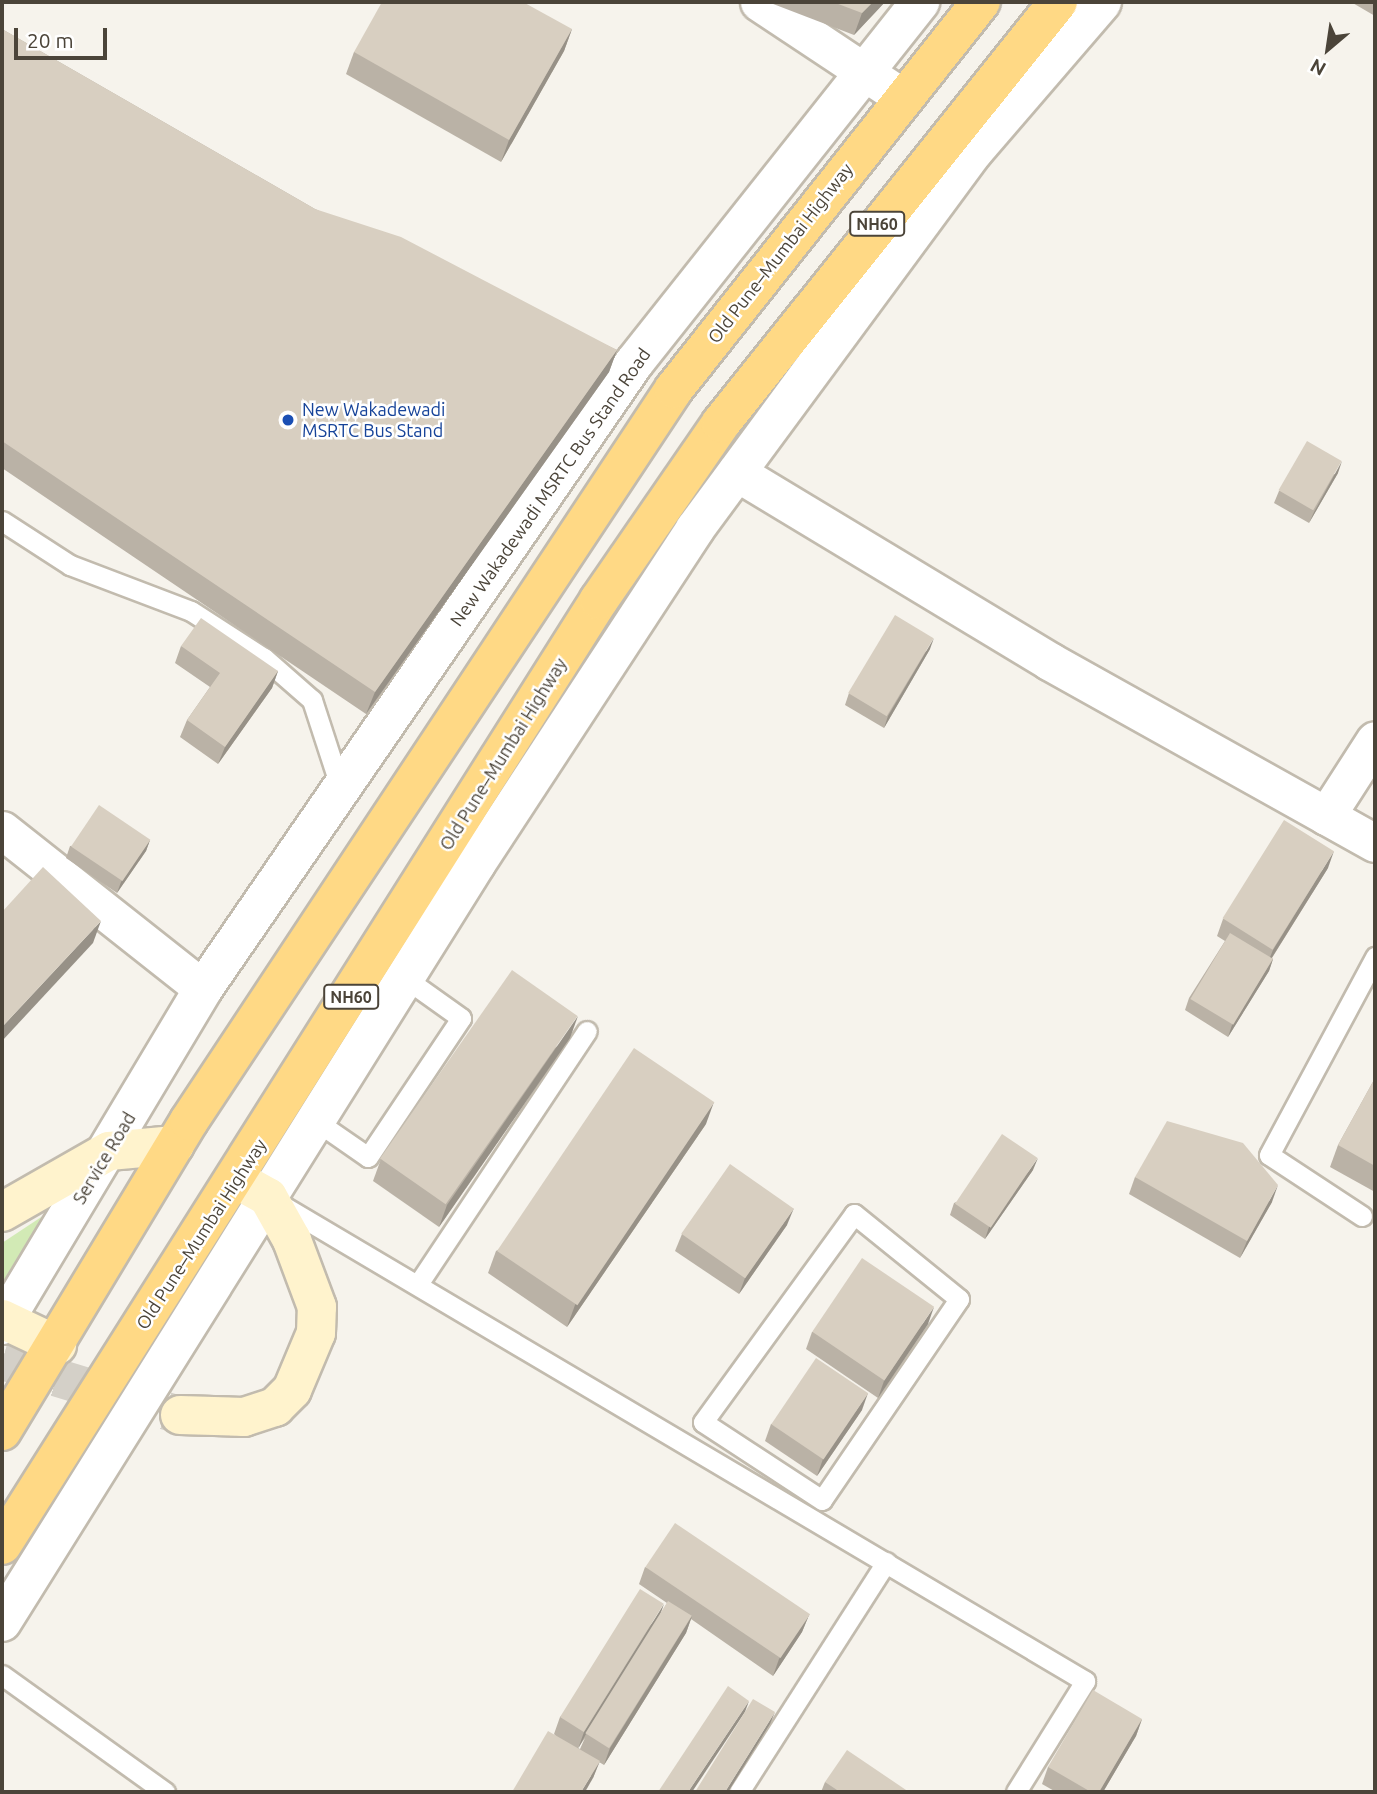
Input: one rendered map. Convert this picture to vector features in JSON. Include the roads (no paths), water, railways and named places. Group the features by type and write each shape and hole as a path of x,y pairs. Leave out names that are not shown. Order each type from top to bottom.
{"highway":[{"name":"Old Pune–Mumbai Highway","path":"2,1432 57,1345 175,1145 674,389 902,97 981,2"},
{"name":"Old Pune–Mumbai Highway","path":"2,1545 253,1189 592,612 721,423 1058,2"}],"main road":[{"path":"2,1212 109,1151 175,1145"},
{"path":"180,1415 244,1417 275,1407 309,1360 317,1307 303,1264 253,1189"},
{"path":"3,1322 57,1345"}],"street":[{"path":"759,2 902,97"},
{"name":"New Wakadewadi MSRTC Bus Stand Road","path":"203,989 634,363 920,2"},
{"path":"2,1622 253,1189 316,1121 405,978 736,472 974,151 1102,2"},
{"path":"559,401 594,423"},
{"path":"736,472 1060,668 1375,843"},
{"path":"391,644 425,668"},
{"path":"1326,816 1375,740"},
{"path":"2,830 203,989"},
{"name":"Service Road","path":"3,1322 109,1151 203,989"}],"lane":[{"path":"2,521 70,565 191,611 264,657 312,700 341,789"},
{"path":"1362,1216 1269,1155 1375,957"},
{"path":"316,1121 368,1157 461,1017 405,978"},
{"path":"418,1284 587,1031"},
{"path":"253,1189 816,1508"},
{"path":"816,1508 959,1299 854,1214 703,1422 816,1508 887,1562 1085,1681 1016,1792"},
{"path":"740,1792 887,1562"},
{"path":"2,1675 165,1792"}],"tunnel":[{"path":"2,1361 180,1415"}],"place":[{"name":"New Wakadewadi MSRTC Bus Stand","path":"288,420"}]}
